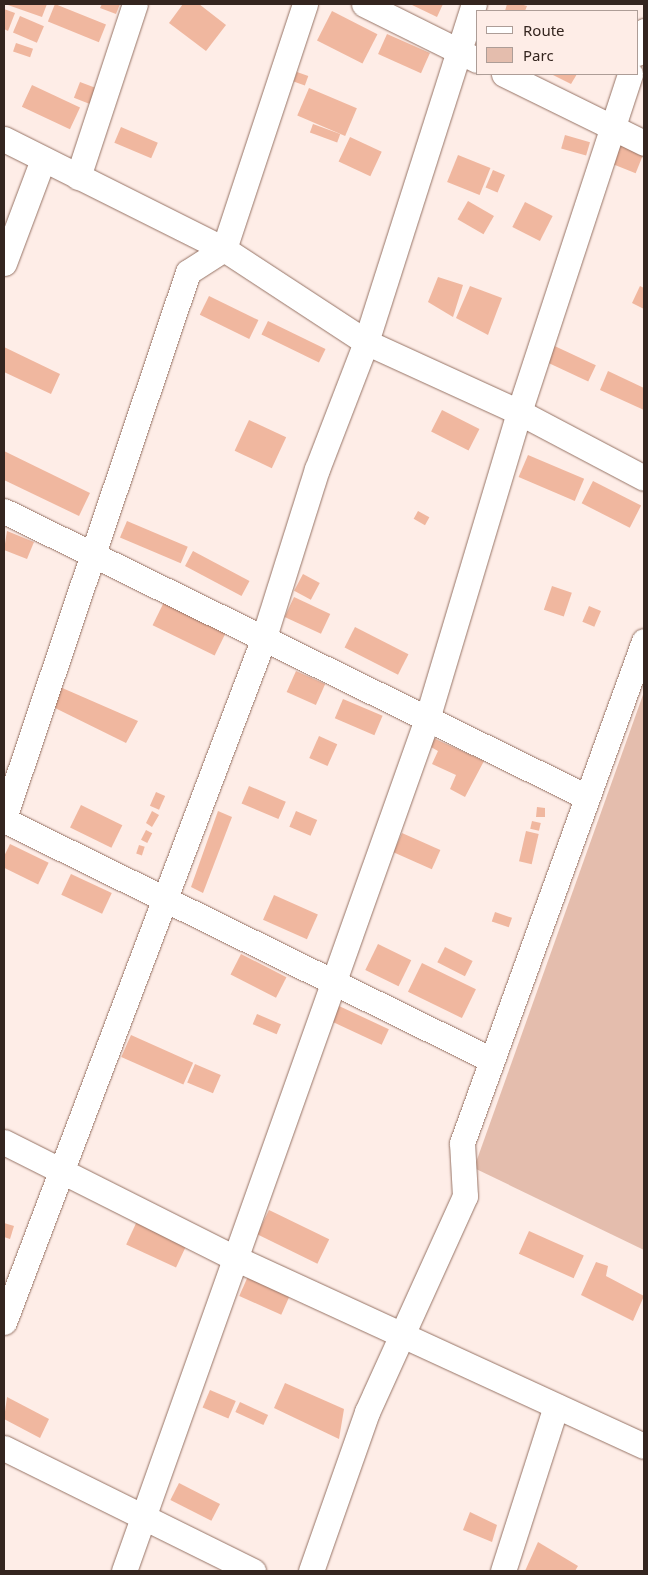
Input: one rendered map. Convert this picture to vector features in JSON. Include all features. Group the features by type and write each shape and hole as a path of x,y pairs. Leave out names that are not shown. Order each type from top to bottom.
{"street":[{"path":"78,177 135,4"},
{"path":"305,4 224,249 188,272 4,819 163,901 331,978 490,1059"},
{"path":"364,4 468,55"},
{"path":"4,1322 263,640 317,469 366,342 468,55 474,4"},
{"path":"638,50 644,31"},
{"path":"506,75 644,144"},
{"path":"124,1571 331,978 426,719 519,412 630,75"},
{"path":"4,139 224,249 366,342 519,412 644,478"},
{"path":"4,263 43,159"},
{"path":"4,511 94,554 263,640 587,797"},
{"path":"311,1571 367,1412 400,1334 465,1196 462,1143 490,1059 644,641"},
{"path":"4,1142 62,1168 234,1257 644,1446"},
{"path":"503,1571 556,1406"},
{"path":"4,1448 252,1571"}],"green space":[{"path":"644,692 644,1250 474,1168"}],"building":[{"path":"5,4 47,4 42,17"},
{"path":"55,4 106,25 99,42 48,22"},
{"path":"102,4 120,4 116,14 100,8"},
{"path":"183,4 199,4 226,25 206,51 169,23"},
{"path":"410,4 443,4 437,17"},
{"path":"507,4 527,6 525,10 505,10"},
{"path":"4,9 15,13 8,31 4,29"},
{"path":"332,11 377,34 362,64 317,40"},
{"path":"20,16 44,26 37,43 13,33"},
{"path":"387,34 430,53 421,73 378,54"},
{"path":"16,43 33,49 30,57 13,52"},
{"path":"297,72 308,76 305,86 294,81"},
{"path":"553,75 576,75 571,84"},
{"path":"80,82 96,88 90,104 74,98"},
{"path":"32,85 80,107 70,129 22,107"},
{"path":"309,88 357,108 345,136 297,116"},
{"path":"313,124 340,134 337,142 310,132"},
{"path":"121,127 158,143 151,158 114,143"},
{"path":"565,135 590,142 586,156 561,148"},
{"path":"350,137 382,152 370,176 339,161"},
{"path":"617,142 644,153 636,173 609,162"},
{"path":"458,155 490,168 480,195 447,182"},
{"path":"493,170 505,175 498,193 486,187"},
{"path":"468,201 494,216 483,234 458,219"},
{"path":"525,202 553,216 540,241 512,227"},
{"path":"438,277 463,285 453,317 428,302"},
{"path":"470,286 502,298 488,335 456,318"},
{"path":"640,286 644,288 644,309 632,303"},
{"path":"209,296 258,320 249,339 200,315"},
{"path":"268,321 326,349 319,363 261,334"},
{"path":"546,342 596,365 588,382 538,358"},
{"path":"4,347 60,374 51,394 4,372"},
{"path":"608,371 644,388 644,410 600,390"},
{"path":"442,410 479,429 469,450 431,431"},
{"path":"249,420 286,437 272,468 235,451"},
{"path":"4,451 90,493 79,516 4,480"},
{"path":"528,455 584,479 575,501 519,477"},
{"path":"593,481 641,506 630,528 582,503"},
{"path":"418,511 429,517 425,525 414,519"},
{"path":"127,521 188,547 181,563 120,538"},
{"path":"7,531 34,542 27,559 4,550"},
{"path":"193,551 250,581 242,596 185,566"},
{"path":"303,574 320,583 311,600 294,591"},
{"path":"552,586 572,593 564,616 544,610"},
{"path":"294,597 330,614 321,634 285,617"},
{"path":"164,602 226,632 215,656 153,625"},
{"path":"589,606 601,611 594,627 582,622"},
{"path":"355,627 408,654 398,675 345,647"},
{"path":"296,671 325,684 316,705 287,692"},
{"path":"60,687 138,721 126,743 53,707"},
{"path":"343,699 383,716 374,735 335,718"},
{"path":"319,736 337,744 328,766 309,758"},
{"path":"431,737 484,761 465,797 450,789 456,775 432,764 438,751 429,746"},
{"path":"249,786 286,802 278,819 242,803"},
{"path":"156,792 165,796 159,810 150,806"},
{"path":"81,805 122,825 111,848 70,827"},
{"path":"537,807 545,808 545,817 536,817"},
{"path":"152,811 159,815 152,827 146,823"},
{"path":"218,811 232,817 203,893 191,887"},
{"path":"296,811 317,820 311,836 289,827"},
{"path":"532,821 541,823 539,831 530,829"},
{"path":"146,830 152,833 147,843 141,840"},
{"path":"526,831 539,834 532,864 519,861"},
{"path":"402,833 440,850 432,869 393,852"},
{"path":"10,844 49,863 38,884 4,868 4,856"},
{"path":"139,845 145,847 142,855 136,854"},
{"path":"71,874 112,893 102,914 61,895"},
{"path":"274,895 318,915 307,939 263,920"},
{"path":"495,912 512,918 509,927 492,921"},
{"path":"378,944 411,960 399,986 365,970"},
{"path":"445,947 473,961 465,976 437,962"},
{"path":"241,954 286,977 276,998 231,974"},
{"path":"422,963 476,989 462,1018 408,992"},
{"path":"339,1006 389,1029 382,1045 332,1021"},
{"path":"257,1014 281,1024 277,1034 253,1024"},
{"path":"131,1035 193,1063 183,1085 121,1057"},
{"path":"195,1064 221,1075 213,1093 187,1082"},
{"path":"269,1210 329,1239 317,1264 257,1234"},
{"path":"138,1219 188,1242 176,1268 126,1244"},
{"path":"4,1223 14,1226 10,1239 4,1237"},
{"path":"529,1231 584,1255 574,1278 519,1254"},
{"path":"596,1262 608,1266 606,1276 644,1296 633,1321 581,1295"},
{"path":"249,1274 291,1293 281,1315 239,1296"},
{"path":"285,1383 344,1409 339,1439 274,1408"},
{"path":"210,1390 236,1401 228,1418 203,1407"},
{"path":"7,1397 49,1419 40,1438 4,1419"},
{"path":"240,1402 268,1415 263,1425 235,1412"},
{"path":"179,1483 220,1504 211,1521 170,1500"},
{"path":"470,1512 497,1525 492,1542 463,1530"},
{"path":"538,1542 578,1566 575,1571 525,1571"}]}
